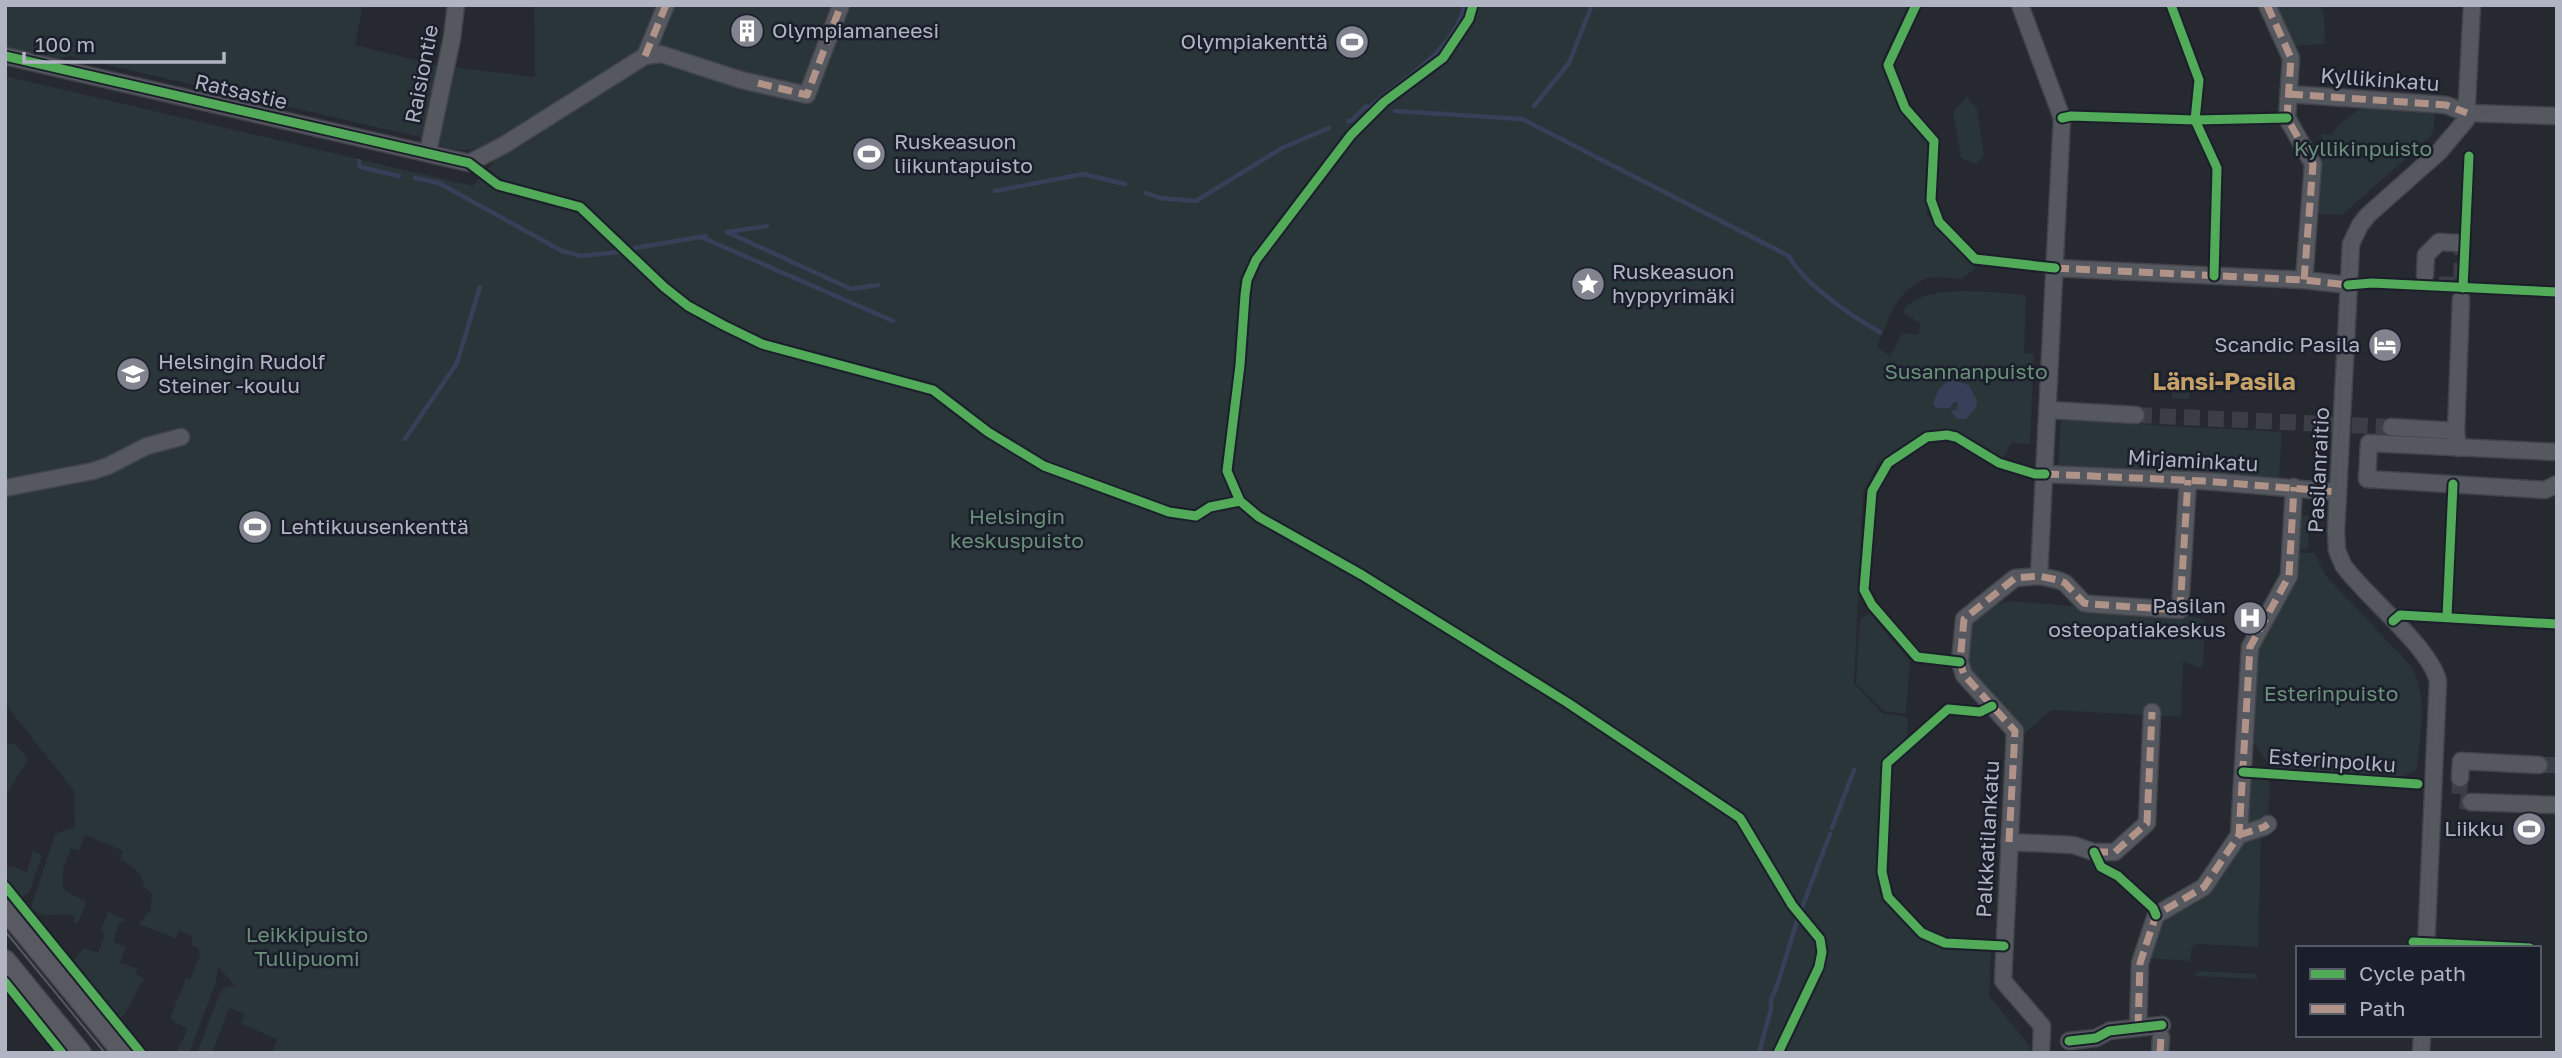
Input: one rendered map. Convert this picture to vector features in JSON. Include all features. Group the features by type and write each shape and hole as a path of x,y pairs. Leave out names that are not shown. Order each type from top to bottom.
{"main road":[{"path":"5,908 124,1053"},
{"path":"5,961 80,1053"}],"street":[{"name":"Raisiontie","path":"428,152 452,38 456,5"},
{"path":"666,5 645,55 661,54 741,80 807,95 841,5"},
{"path":"2021,5 2062,118 2039,576 2065,583 2084,603 2101,607 2180,610 2188,480"},
{"path":"2267,5 2291,58 2287,118 2313,164 2304,281"},
{"path":"2467,113 2472,5"},
{"name":"Ratsastie","path":"5,56 469,163 523,133 645,55"},
{"name":"Kyllikinkatu","path":"2289,94 2446,105 2467,113 2557,116"},
{"name":"Pasilanraitio","path":"2426,946 2438,681 2436,672 2422,652 2343,565 2336,542 2348,285 2351,244 2360,225 2446,144 2463,124 2467,113"},
{"path":"2425,275 2426,255 2432,249 2439,243 2458,243"},
{"path":"2056,268 2348,285"},
{"path":"2457,440 2461,299"},
{"path":"2049,410 2136,415"},
{"path":"2391,427 2457,440 2557,453"},
{"path":"5,488 93,471 147,446 181,437"},
{"path":"2457,440 2369,443 2367,479 2544,490 2557,484"},
{"name":"Mirjaminkatu","path":"2045,474 2188,480 2338,492"},
{"path":"2138,1028 2140,962 2156,915 2204,887 2239,835 2250,646 2290,576 2294,487"},
{"name":"Palkkatilankatu","path":"2039,576 2013,579 1964,619 1960,662 1964,675 2015,731 2003,981 2042,1026 2041,1053"},
{"path":"2010,842 2073,845 2094,852 2115,852 2147,823 2152,712"},
{"path":"2460,778 2460,761 2539,765"},
{"path":"2471,802 2557,805"},
{"path":"2239,835 2268,824"},
{"path":"2069,1041 2096,1038 2109,1031 2138,1028 2161,1038"}],"green space":[{"name":"Helsingin keskuspuisto","path":"5,5 363,5 355,45 436,65 535,77 534,5 1908,5 1883,59 1902,111 1931,141 1927,215 1976,268 1962,279 1928,278 1908,289 1895,306 1877,347 1890,356 1902,333 1918,335 1921,324 1903,312 1912,302 1925,296 1959,291 2026,295 2024,353 2034,354 2030,444 2011,443 2003,459 1959,434 1937,430 1915,438 1900,451 1878,463 1863,493 1854,684 1882,713 1908,717 1907,738 1882,761 1877,830 1879,892 1921,937 1944,947 1991,950 1989,996 2029,1045 2029,1053 272,1053 277,1039 241,1024 245,1014 229,1008 212,1053 197,1053 221,990 227,986 235,986 218,966 216,982 189,1053 176,1053 188,1029 170,1019 186,978 190,979 200,955 198,948 191,945 193,936 179,931 176,938 138,924 150,911 152,894 144,887 142,877 136,870 120,860 123,851 85,835 79,851 71,848 63,870 63,889 86,902 78,924 73,922 76,916 41,914 31,908 55,834 75,827 76,793 5,704 5,76 473,186 492,164 501,138 472,149 457,149 419,137 69,56 60,59 5,47"},
{"path":"2275,5 2320,5 2324,14 2325,44 2294,46"},
{"path":"1967,97 1977,109 1984,155 1976,164 1961,158 1953,112"},
{"name":"Kyllikinpuisto","path":"2367,104 2434,109 2434,128 2430,137 2342,215 2316,214 2322,134 2331,135 2339,124"},
{"path":"2173,377 2190,379 2189,399 2172,398"},
{"path":"2061,420 2282,432 2279,480 2058,469"},
{"path":"2297,515 2309,516 2308,549 2295,549"},
{"name":"Esterinpuisto","path":"2295,553 2315,553 2325,575 2411,666 2417,678 2421,703 2417,770 2404,776 2381,777 2272,770 2250,737 2255,647 2292,587"},
{"path":"2009,601 2185,615 2205,620 2203,665 2200,668 2183,661 2181,717 2052,710 2026,732 1969,669 1968,649 1973,624 1997,605"},
{"path":"1869,613 1910,661 1906,714 1884,711 1856,683 1860,620"},
{"path":"5,744 15,744 28,759 5,797"},
{"path":"2247,775 2266,777 2270,783 2268,821 2245,831"},
{"path":"2249,834 2261,837 2258,947 2197,944 2192,946 2190,961 2147,958 2156,928 2163,920 2207,891"},
{"path":"33,851 42,855 29,893 22,897 5,877 5,868 11,866 27,872"},
{"path":"108,912 125,919 124,922 120,921 113,942 126,947 120,963 138,969 135,974 144,978 121,1017 73,961 84,948 98,953 105,934 100,932"},
{"path":"2196,971 2257,974 2257,979 2196,976"}],"water":[{"path":"1950,379 1969,385 1977,401 1976,408 1966,419 1957,419 1951,411 1958,409 1958,402 1954,402 1950,408 1936,408 1933,403 1939,389"}],"waterway":[{"path":"1348,121 1426,63 1450,37 1465,5"},
{"path":"1534,106 1569,63 1592,5"},
{"path":"1395,111 1522,119 1789,256 1817,288 1880,332"},
{"path":"1146,193 1160,198 1196,201 1282,148 1329,128"},
{"path":"359,161 360,167 399,176"},
{"path":"995,191 1083,174 1125,184"},
{"path":"415,178 439,183 562,251 581,256 619,252"},
{"path":"727,232 767,226"},
{"path":"727,232 851,289 878,285"},
{"path":"635,248 706,236"},
{"path":"701,237 893,321"},
{"path":"405,439 457,363 480,287"},
{"path":"1832,828 1854,770"},
{"path":"1801,910 1830,834"},
{"path":"1759,1053 1771,1000 1798,918"}],"tunnel":[{"path":"2458,243 2462,243 2461,299"},
{"path":"2425,275 2424,284 2461,285"},
{"path":"2136,415 2391,427"},
{"path":"2539,765 2557,765"},
{"path":"2460,778 2459,801 2471,802"}],"tram line":[{"path":"2422,946 2434,683 2419,654 2346,575 2337,560 2333,540 2348,245 2354,227 2361,219 2422,159 2474,116 2504,109 2557,111"},
{"path":"5,931 105,1053"},
{"path":"2417,1053 2418,1037"}],"marked path":[{"path":"645,56 666,5"},
{"path":"758,83 807,95 841,5"},
{"path":"2267,5 2291,58 2287,118 2313,164 2304,280"},
{"path":"2289,94 2446,105 2467,113"},
{"path":"2055,268 2304,280 2348,285"},
{"path":"2045,474 2204,481 2338,492"},
{"path":"2009,842 2015,731 1964,675 1960,662 1964,619 2015,578 2039,576 2065,583 2084,603 2180,610 2188,480"},
{"path":"2138,1028 2140,963 2156,915 2204,887 2239,835 2250,647 2289,576 2294,487"},
{"path":"2094,852 2115,852 2147,823 2152,712"},
{"path":"2239,835 2268,824"},
{"path":"2160,1053 2161,1037"}],"cycle path":[{"path":"1473,5 1469,19 1443,58 1384,102 1351,135 1256,260 1247,280 1227,471 1240,501 1259,517 1362,575 1568,703 1740,818 1792,905 1820,939 1822,952 1819,967 1778,1053"},
{"path":"1916,5 1888,65 1905,108 1934,141 1931,200 1939,222 1975,259 2055,268"},
{"path":"2171,5 2199,80 2195,120 2217,168 2214,276"},
{"path":"5,56 469,163 498,185 580,207 664,287 688,306 762,344 933,390 988,432 1044,466 1169,512 1196,516 1210,507 1240,501"},
{"path":"2062,118 2287,118"},
{"path":"2463,288 2469,156"},
{"path":"2348,285 2372,283 2557,292"},
{"path":"1960,662 1917,657 1872,605 1864,590 1872,491 1888,463 1927,437 1947,435 1956,437 1999,463 2035,474 2045,474"},
{"path":"2447,617 2453,484"},
{"path":"2393,621 2400,615 2557,624"},
{"path":"1992,706 1980,712 1948,709 1887,763 1882,872 1888,897 1922,933 1945,943 2004,946"},
{"name":"Esterinpolku","path":"2243,772 2418,784"},
{"path":"2094,852 2101,867 2118,876 2153,908 2156,915"},
{"path":"5,886 141,1053"},
{"path":"2413,942 2491,946"},
{"path":"5,982 62,1053"},
{"path":"2069,1041 2096,1038 2109,1031 2162,1025"}],"place":[{"name":"Olympiamaneesi","path":"747,31"},
{"name":"Olympiakenttä","path":"1352,42"},
{"name":"Ruskeasuon liikuntapuisto","path":"869,154"},
{"name":"Ruskeasuon hyppyrimäki","path":"1588,284"},
{"name":"Scandic Pasila","path":"2385,345"},
{"name":"Helsingin Rudolf Steiner -koulu","path":"133,374"},
{"name":"Lehtikuusenkenttä","path":"255,527"},
{"name":"Pasilan osteopatiakeskus","path":"2250,618"},
{"name":"Liikku","path":"2529,829"}],"district":[{"name":"Länsi-Pasila","path":"2224,382"}],"park label":[{"name":"Susannanpuisto","path":"1966,372"},
{"name":"Leikkipuisto Tullipuomi","path":"307,947"}]}
